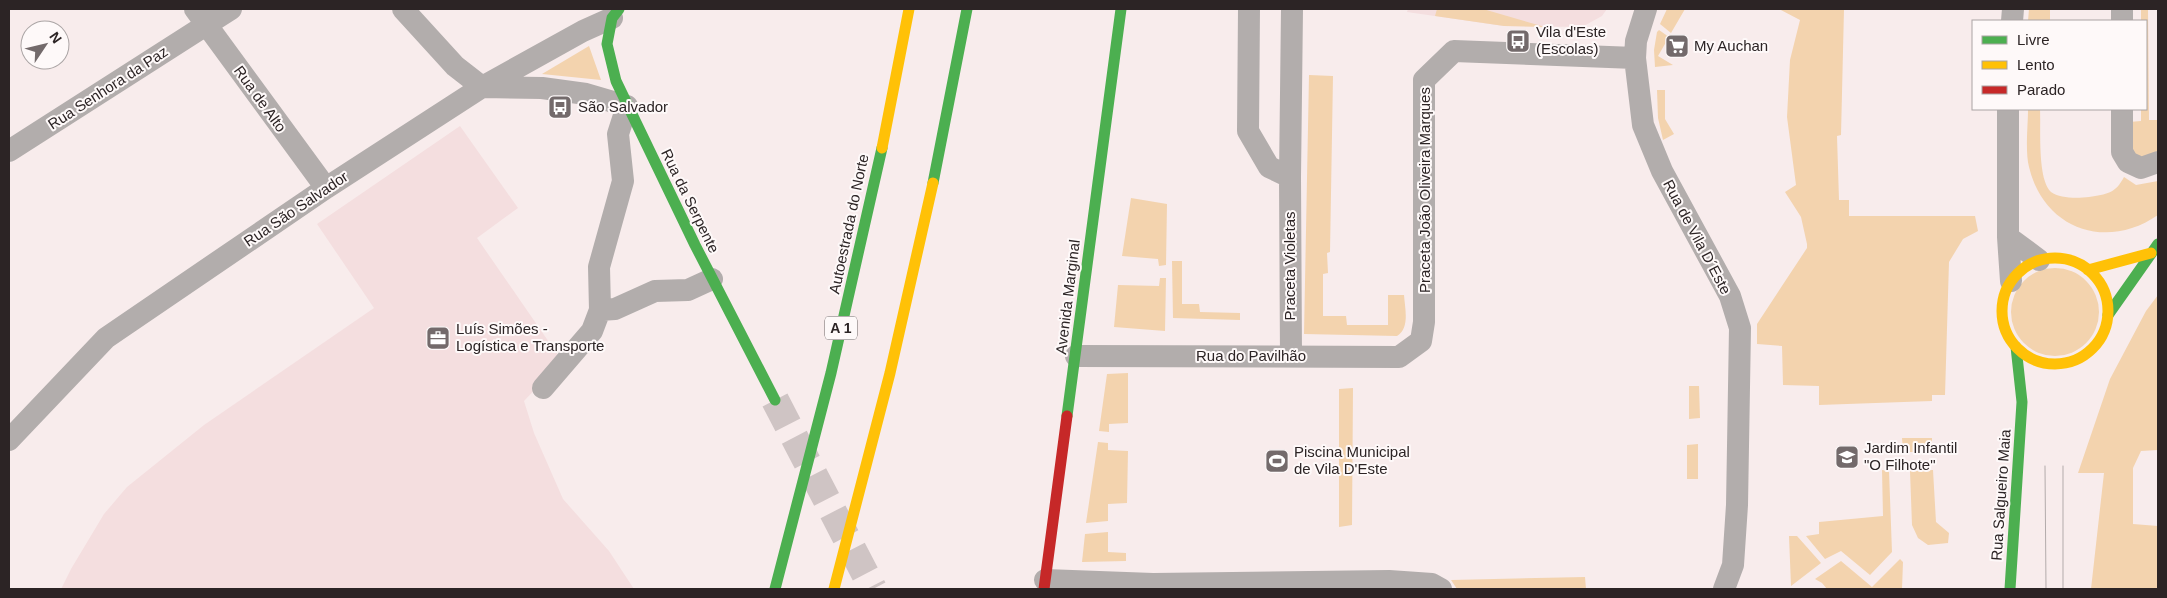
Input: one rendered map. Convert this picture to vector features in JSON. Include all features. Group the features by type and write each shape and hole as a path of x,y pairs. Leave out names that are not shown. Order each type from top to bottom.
{"main road":[{"name":"Autoestrada do Norte","path":"774,589 810,458 852,284 909,9"},
{"path":"834,589 868,468 926,214 954,82 967,9"},
{"name":"Avenida Marginal","path":"1044,585 1121,9"},
{"name":"Rua da Serpente","path":"616,13 607,44 616,81 712,279 775,400"},
{"path":"2088,270 2154,249"},
{"path":"2108,316 2154,249"},
{"path":"2056,258 2073,261 2088,270 2100,283 2107,298 2108,316 2104,332 2095,347 2081,358 2044,368 2016,347 2006,332 2002,315 2004,297 2011,281 2024,268 2039,260 2056,258"},
{"name":"Rua Salgueiro Maia","path":"2010,589 2022,402 2016,347"},
{"path":"2022,402 2032,387"}],"street":[{"name":"Rua Senhora da Paz","path":"9,151 201,17 231,9"},
{"path":"403,9 455,66 482,87 542,88 586,94 627,106 618,134 623,181 599,267 600,310 592,331 543,388"},
{"path":"1249,9 1248,131 1269,167 1290,177"},
{"name":"Praceta Violetas","path":"1291,356 1290,177 1292,9"},
{"name":"Rua de Vila D´Este","path":"1646,9 1636,42 1635,58 1643,125 1662,171 1730,296 1740,328 1737,505 1733,565 1724,589"},
{"name":"Rua São Salvador","path":"9,440 106,338 326,188 482,87 616,13"},
{"name":"Rua de Alto","path":"201,17 326,188"},
{"name":"Praceta João Oliveira Marques","path":"1421,341 1424,322 1424,80 1454,51 1635,58"},
{"path":"2008,110 2008,237 2011,281"},
{"path":"2122,110 2122,152 2128,162 2141,168 2158,162"},
{"path":"2008,237 2039,260"},
{"path":"600,310 615,309 655,291 688,290 712,279"},
{"name":"Rua do Pavilhão","path":"1076,356 1399,357 1421,341"},
{"path":"1044,585 1153,587 1408,586 1432,584 1441,589"}],"shaded area":[{"path":"1408,9 1607,9 1602,16 1582,27 1504,26 1407,12"},
{"path":"1437,9 1483,9 1545,27 1504,26 1435,16"},
{"path":"1667,9 1685,9 1671,33 1660,24"},
{"path":"1779,9 1844,9 1841,135 1837,136 1839,200 1849,200 1849,216 1975,216 1978,231 1963,239 1949,262 1945,395 1932,395 1932,401 1819,405 1819,386 1783,385 1782,346 1757,344 1757,324 1807,248 1801,217 1785,192 1796,185 1787,117 1790,60 1800,20"},
{"path":"2029,9 2050,9 2050,20 2028,20"},
{"path":"2141,9 2148,9 2149,120 2157,120 2159,143 2153,158 2148,161 2133,154 2129,122 2141,121 2141,110 2147,110 2147,20 2141,20"},
{"path":"1659,30 1669,37 1658,56 1673,65 1655,67 1654,50"},
{"path":"589,46 601,80 542,74"},
{"path":"1309,75 1333,76 1330,252 1327,253 1328,273 1323,274 1323,316 1346,316 1347,325 1388,325 1388,295 1404,295 1405,323 1401,333 1397,336 1304,334"},
{"path":"1657,90 1665,90 1665,119 1674,134 1663,140 1658,118"},
{"path":"2028,110 2040,110 2042,165 2047,185 2051,192 2064,197 2089,197 2114,190 2124,177 2136,185 2158,181 2158,215 2138,226 2118,231 2098,232 2080,228 2063,219 2048,206 2037,188 2029,167 2027,146"},
{"name":"Luís Simões - Logística e Transporte","path":"460,126 518,208 477,238 562,361 524,401 534,433 563,499 609,551 634,589 61,589 104,514 127,487 204,425 374,308 317,224"},
{"path":"1131,198 1167,204 1166,265 1159,266 1158,259 1122,256"},
{"path":"1172,261 1182,261 1182,304 1199,304 1200,312 1240,313 1240,320 1173,318"},
{"path":"2055,268 2072,271 2086,281 2096,295 2099,312 2096,329 2086,343 2072,353 2055,356 2038,353 2024,343 2014,329 2011,312 2014,295 2024,281 2038,271"},
{"path":"1160,278 1166,278 1165,331 1114,327 1118,285 1159,286"},
{"path":"2158,295 2158,450 2141,451 2133,468 2133,524 2158,526 2158,589 2091,589 2104,473 2078,473 2110,379 2146,311"},
{"path":"1128,373 1128,423 1109,424 1109,432 1099,431 1107,374"},
{"path":"1689,386 1699,386 1700,418 1689,419"},
{"path":"1353,388 1352,525 1339,527 1339,389"},
{"path":"1902,438 1932,438 1932,452 1903,452"},
{"path":"1098,442 1108,443 1108,450 1128,451 1127,503 1108,504 1108,521 1086,523"},
{"path":"1698,444 1698,479 1687,479 1687,445"},
{"path":"1882,470 1889,471 1892,552 1870,575 1841,551 1825,559 1806,536 1819,534 1819,522 1883,516"},
{"path":"1933,470 1936,522 1949,533 1948,543 1928,545 1918,538 1912,525 1910,471"},
{"path":"1108,532 1108,552 1126,553 1126,561 1082,562 1085,534"},
{"path":"1789,536 1797,536 1821,563 1791,586"},
{"path":"1900,559 1903,562 1902,589 1827,589 1815,579 1841,561 1872,587"},
{"path":"1585,577 1586,589 1457,589 1451,580"}],"tunnel":[{"path":"775,400 873,589"}],"tram line":[{"path":"2045,466 2046,589"},
{"path":"2063,466 2063,589"}],"traffic: fast":[{"path":"619,9 612,18 607,44 616,81 695,245 775,400"},
{"path":"933,183 967,9"},
{"path":"1067,416 1121,9"},
{"path":"775,589 831,373 882,148"},
{"path":"2108,315 2158,244"},
{"path":"2010,589 2022,402 2016,347"}],"traffic: slow":[{"path":"882,148 909,9"},
{"path":"834,589 890,373 933,183"},
{"path":"2088,270 2151,253"},
{"path":"2055,258 2075,262 2092,274 2104,291 2108,311 2104,331 2092,348 2075,360 2055,364 2035,360 2018,348 2006,331 2002,311 2006,291 2018,274 2035,262 2055,258"}],"traffic: jam":[{"path":"1044,589 1067,416"}],"place":[{"name":"Vila d'Este (Escolas)","path":"1518,41"},
{"name":"My Auchan","path":"1677,46"},
{"name":"São Salvador","path":"560,107"},
{"name":"Luís Simões - Logística e Transporte","path":"438,338"},
{"name":"Jardim Infantil \"O Filhote\"","path":"1847,457"},
{"name":"Piscina Municipal de Vila D'Este","path":"1277,461"}]}
